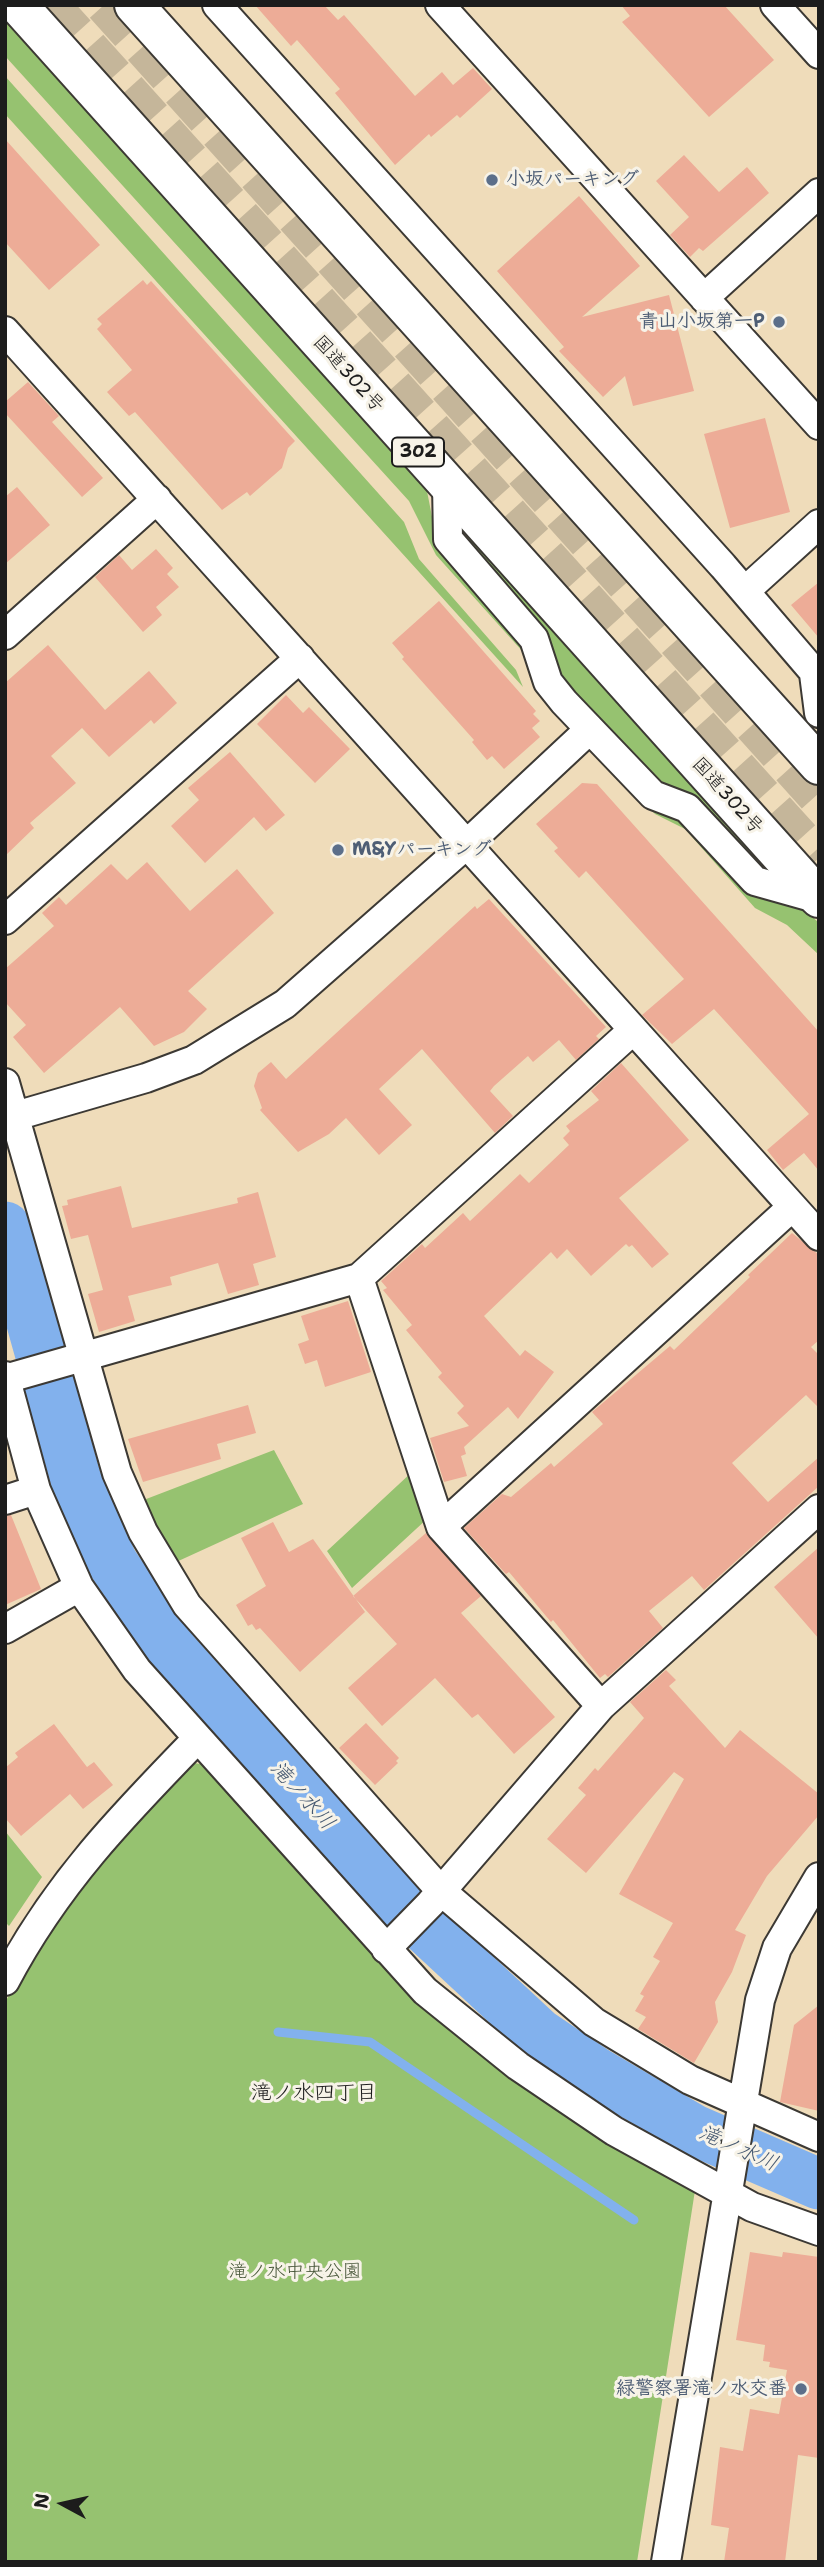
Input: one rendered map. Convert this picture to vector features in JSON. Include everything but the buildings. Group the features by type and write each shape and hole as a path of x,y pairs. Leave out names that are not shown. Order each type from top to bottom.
{"highway":[{"name":"国道302号","path":"18,5 819,898"},
{"path":"134,5 819,765"}],"street":[{"path":"217,5 745,592 817,676 819,713"},
{"path":"440,5 819,425"},
{"path":"775,5 819,54"},
{"path":"704,298 819,192"},
{"path":"7,337 157,499 819,1237"},
{"path":"447,484 448,540 534,639 548,682 589,730 653,795 687,808 755,881 819,898"},
{"path":"5,635 157,499"},
{"path":"745,592 819,524"},
{"path":"5,920 300,658"},
{"path":"10,1117 146,1078 194,1060 248,1029 285,1004 467,844 589,730"},
{"path":"632,1031 359,1278 21,1374 36,1490 79,1587 137,1670 197,1739 414,1920 690,2080 819,2137"},
{"path":"5,1083 10,1117 85,1356 117,1473 143,1532 187,1605 414,1920 425,1991 518,2066 614,2131 752,2207 819,2231"},
{"path":"441,1527 792,1207"},
{"path":"359,1278 441,1527 601,1706"},
{"path":"5,1500 36,1490"},
{"path":"414,1920 601,1706 819,1509"},
{"path":"5,1629 79,1587"},
{"path":"5,1981 47,1909 103,1835 197,1739"},
{"path":"666,2562 760,2000 777,1948 819,1877"}],"green space":[{"path":"5,15 426,486 435,532 527,640 532,662 436,555 409,501 5,56"},
{"path":"5,76 404,522 419,559 516,670 523,687 5,114"},
{"path":"466,536 471,536 766,866 765,869 761,871 667,795 555,677 463,542"},
{"path":"638,797 673,810 807,912 819,923 819,955 787,925 755,908 685,829 655,814"},
{"path":"274,1450 303,1504 174,1563 141,1501"},
{"path":"412,1472 428,1518 352,1588 327,1551"},
{"name":"滝ノ水中央公園","path":"188,1762 212,1766 346,1919 696,2184 637,2562 5,2562 5,2003 43,1938 65,1907 113,1847"},
{"path":"5,1831 42,1877 9,1926 5,1922"}],"waterway":[{"name":"滝ノ水川","path":"5,1227 76,1480 112,1562 171,1649 398,1903 538,2033 597,2073 694,2130 819,2184"},
{"path":"278,2032 370,2042 634,2220"}],"tunnel":[{"path":"51,5 819,858"},
{"path":"104,5 819,799"}],"place":[{"name":"小坂パーキング","path":"492,180"},
{"name":"青山小坂第一P","path":"779,322"},
{"name":"M&Yパーキング","path":"338,850"},
{"name":"緑警察署滝ノ水交番","path":"801,2389"}],"district":[{"name":"滝ノ水四丁目","path":"314,2094"}]}
